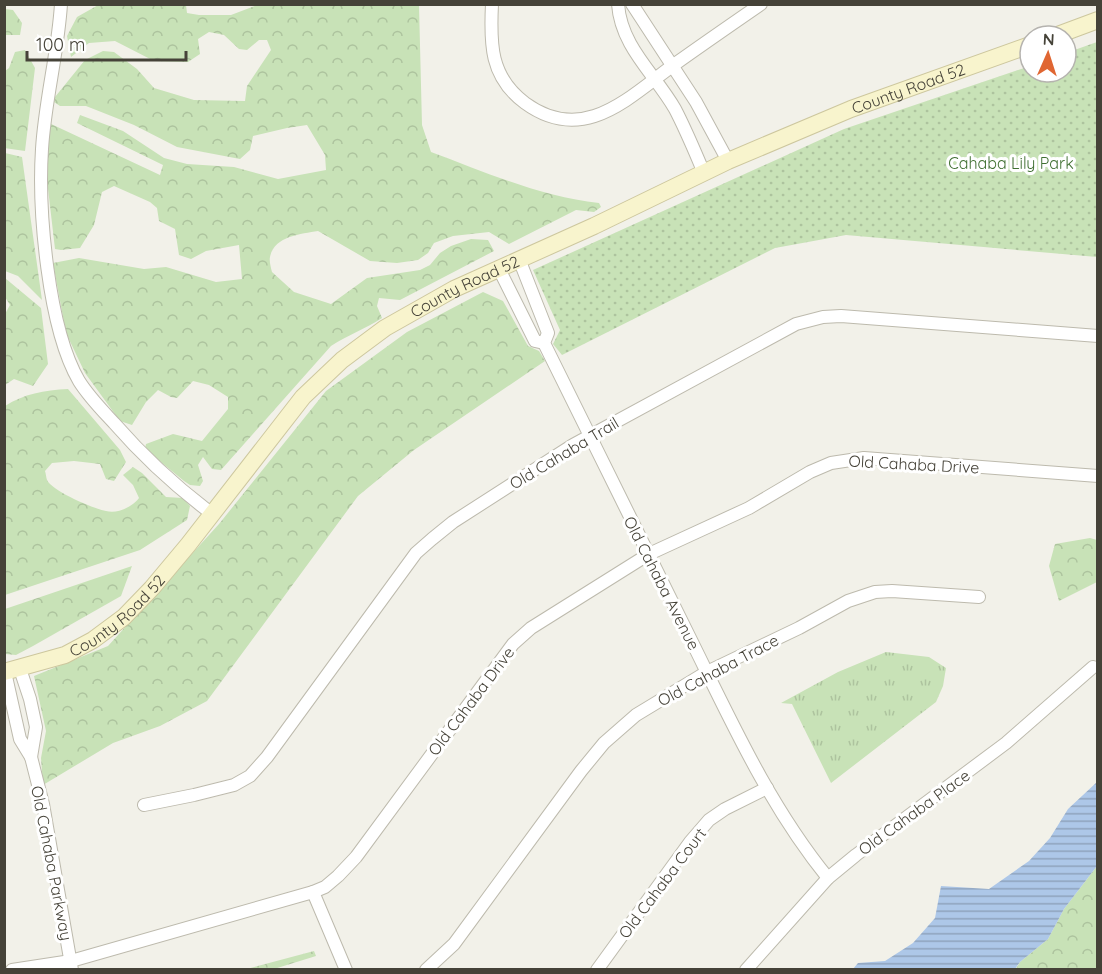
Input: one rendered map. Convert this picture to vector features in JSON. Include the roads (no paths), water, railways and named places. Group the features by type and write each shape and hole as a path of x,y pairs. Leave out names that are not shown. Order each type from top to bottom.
{"main road":[{"path":"1078,27 1098,20"},
{"name":"County Road 52","path":"10,671 65,655 106,632 152,588 303,397 342,360 384,328 454,289 728,160 851,109 1018,49"}],"street":[{"path":"61,4 57,50 44,128 41,171 41,203 60,331 79,380 93,400 161,472 207,510 213,511"},
{"path":"492,4 492,52 500,73 512,91 529,106 560,118 593,117 623,104 672,66 761,4"},
{"path":"618,4 623,31 632,50 675,109 704,173"},
{"path":"633,4 696,102 728,160"},
{"name":"Old Cahaba Avenue","path":"519,259 548,333 544,343 707,672 792,832 828,878"},
{"name":"Old Cahaba Avenue","path":"499,269 535,341 544,343"},
{"name":"Old Cahaba Trail","path":"144,805 217,790 250,776 267,757 416,553 453,522 590,435 805,321 841,316 1098,336"},
{"name":"Old Cahaba Drive","path":"12,969 71,965 325,887 356,857 520,636 562,607 649,554 749,508 810,472 846,459 864,458 1098,476"},
{"name":"Old Cahaba Trace","path":"426,969 454,944 604,743 636,716 707,672 859,596 891,591 979,597"},
{"name":"Old Cahaba Place","path":"746,969 828,878 1005,743 1093,667"},
{"name":"Old Cahaba Parkway","path":"10,671 20,739 31,757 43,804 71,965"},
{"name":"Old Cahaba Parkway","path":"10,671 30,699 36,727 31,757"},
{"name":"Old Cahaba Court","path":"597,969 690,842 709,820 724,809 767,788"},
{"path":"313,892 346,969"}],"water":[{"path":"1097,782 1097,866 1064,909 1048,939 1020,962 1015,969 853,969 858,963 885,961 913,943 935,918 941,886 989,889 1029,861 1050,838 1068,809"}],"park label":[{"name":"Cahaba Lily Park","path":"1011,163"}]}
